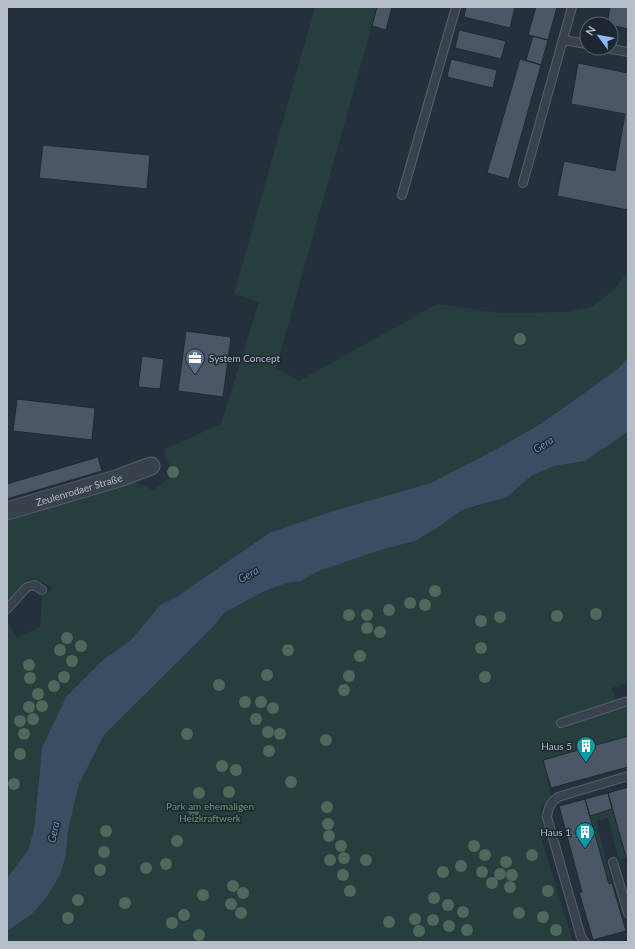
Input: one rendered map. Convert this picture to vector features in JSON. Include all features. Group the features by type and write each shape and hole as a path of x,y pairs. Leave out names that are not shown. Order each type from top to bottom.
{"street":[{"name":"Zeulenrodaer Straße","path":"7,511 119,478 151,466"}],"lane":[{"path":"402,196 456,7"},
{"path":"523,183 572,7"},
{"path":"563,40 579,43"},
{"path":"7,609 28,588 34,585 42,590"},
{"path":"562,723 628,701"},
{"path":"584,942 581,937 547,817 548,810 551,802 558,797 628,776"},
{"path":"613,862 628,913"}],"green space":[{"path":"315,7 377,7 276,368 299,381 437,304 500,313 565,312 591,307 614,290 628,272 628,357 619,368 590,389 539,424 502,446 431,483 333,511 259,539 215,572 178,596 160,605 131,640 104,659 66,697 54,722 39,772 34,829 28,850 7,878 7,640 9,636 7,634 7,625 9,624 17,638 40,627 42,596 53,588 32,578 7,603 7,520 64,502 127,479 153,490 169,478 169,463 163,450 221,424 259,302 234,294"},
{"name":"Park am ehemaligen Heizkraftwerk","path":"628,432 628,683 612,688 616,700 628,709 628,736 543,760 551,797 540,808 548,834 542,841 573,942 7,942 7,931 32,914 46,898 66,855 68,831 79,784 104,735 212,628 224,613 265,591 286,583 301,581 319,571 384,549 415,541 439,527 460,511 506,498 531,476 554,466 585,461"},
{"path":"612,809 626,858 619,860 608,818 596,821 612,883 609,884 590,816"}],"water":[{"name":"Gera","path":"628,357 628,432 585,461 554,466 531,476 506,498 460,511 439,527 415,541 384,549 319,571 301,581 286,583 265,591 224,613 212,628 104,735 79,784 68,831 66,855 60,875 46,898 32,914 7,931 7,878 28,850 34,829 42,748 54,722 66,697 104,659 131,640 160,605 178,596 269,533 333,511 431,483 502,446 540,424 590,389 619,368"}],"building":[{"path":"377,7 392,7 386,30 372,26"},
{"path":"466,7 515,7 510,28 464,17"},
{"path":"536,7 557,7 548,40 528,35"},
{"path":"610,7 628,7 628,29 619,27 619,16 608,16"},
{"path":"459,30 506,41 501,59 455,48"},
{"path":"533,36 548,40 541,65 526,60"},
{"path":"451,59 497,70 493,88 447,77"},
{"path":"520,59 541,65 509,179 487,173"},
{"path":"578,63 628,73 628,210 557,196 564,161 615,171 625,114 571,104"},
{"path":"43,145 150,155 147,189 39,178"},
{"path":"186,331 231,337 223,397 178,391"},
{"path":"142,356 164,359 160,389 138,387"},
{"path":"17,399 95,408 92,440 13,431"},
{"path":"98,457 102,471 7,499 7,484"},
{"name":"Haus 5","path":"628,736 628,767 551,788 543,760"},
{"path":"628,787 628,864 608,793"},
{"path":"608,793 612,809 590,816 585,799"},
{"name":"Haus 1","path":"585,799 609,884 612,883 626,931 593,940 579,892 582,892 559,806"}],"place":[{"name":"System Concept","path":"195,375"},
{"name":"Haus 5","path":"586,763"},
{"name":"Haus 1","path":"585,849"}]}
